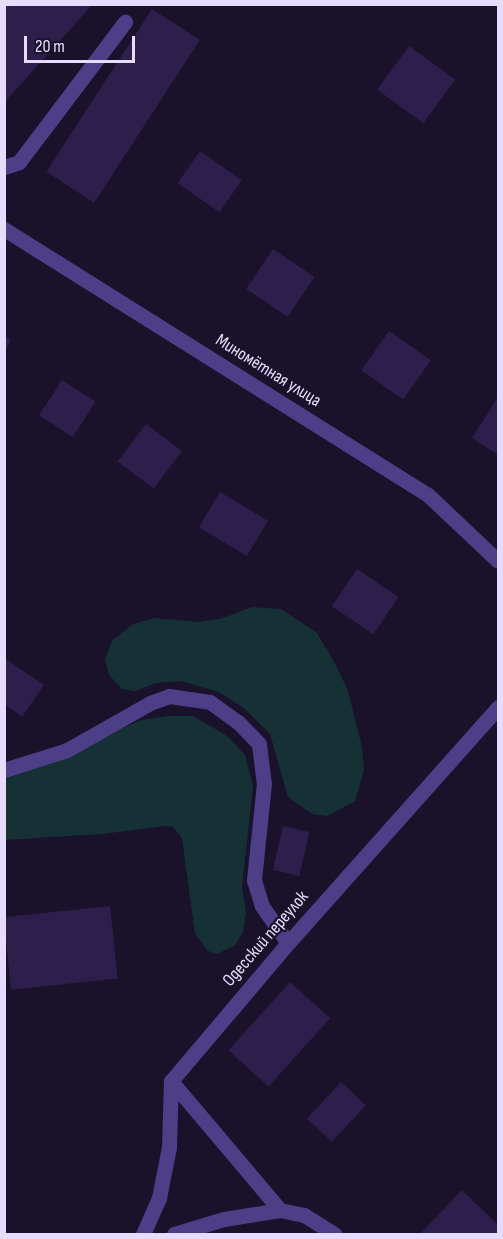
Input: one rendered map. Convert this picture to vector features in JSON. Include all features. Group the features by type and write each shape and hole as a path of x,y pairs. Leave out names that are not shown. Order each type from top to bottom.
{"street":[{"path":"4,167 19,162 125,22"},
{"name":"Миномётная улица","path":"4,229 428,495 498,561"},
{"path":"4,770 67,750 150,704 169,696 210,702 238,722 259,744 264,783 254,880 262,906 288,943"},
{"name":"Одесский переулок","path":"171,1081 288,943 498,706"},
{"path":"171,1081 280,1210"},
{"path":"143,1234 159,1198 170,1147 171,1081"},
{"path":"174,1234 224,1219 280,1210 304,1215 334,1234"}],"green space":[{"path":"252,607 281,609 317,633 348,691 362,747 364,770 355,801 327,816 312,814 288,797 270,734 245,709 219,692 181,681 156,683 135,691 122,689 109,675 105,659 112,641 133,624 154,618 199,622 223,618"},
{"path":"167,716 193,716 226,735 245,755 253,786 242,887 246,913 243,932 235,945 217,954 208,951 195,934 182,838 173,827 5,840 5,767 84,745 141,720"}],"building":[{"path":"4,4 93,4 4,103"},
{"path":"152,9 200,40 94,203 46,172"},
{"path":"409,46 455,80 423,123 377,90"},
{"path":"200,151 242,180 219,212 178,183"},
{"path":"273,249 314,277 288,317 246,289"},
{"path":"389,331 431,360 403,400 361,370"},
{"path":"5,336 11,340 5,351"},
{"path":"62,380 96,402 73,437 39,415"},
{"path":"498,397 498,455 472,438"},
{"path":"146,424 182,451 154,489 118,462"},
{"path":"220,492 268,521 247,556 199,527"},
{"path":"357,569 398,597 373,634 332,606"},
{"path":"4,658 44,685 22,717 4,704"},
{"path":"283,826 309,832 299,876 273,870"},
{"path":"110,906 118,979 11,990 4,917"},
{"path":"290,982 330,1018 269,1087 228,1050"},
{"path":"341,1082 366,1105 332,1142 307,1119"},
{"path":"462,1190 498,1225 498,1234 420,1234"}]}
